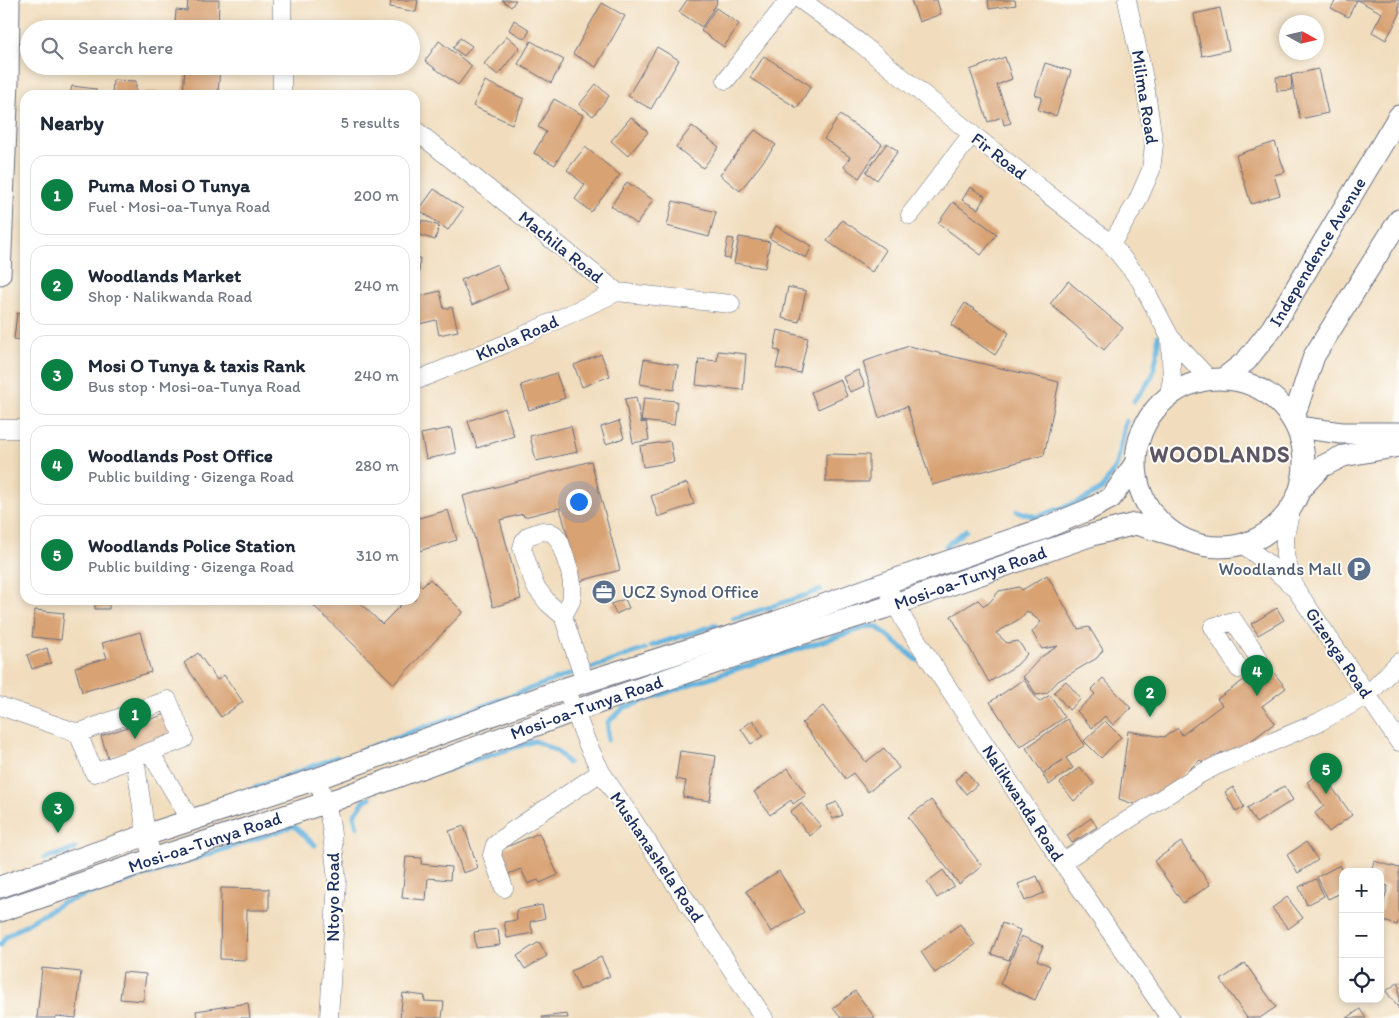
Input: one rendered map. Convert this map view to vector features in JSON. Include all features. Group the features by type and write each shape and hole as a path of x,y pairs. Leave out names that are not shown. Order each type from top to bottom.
{"main road":[{"path":"0,274 4,81 9,0"},
{"name":"Independence Avenue","path":"1216,379 1246,361 1272,328 1399,116"},
{"path":"1295,424 1314,356 1399,220"},
{"path":"1304,485 1306,455 1303,440 1295,424 1284,407 1271,395 1256,386 1240,381 1216,379 1187,386 1168,397 1149,415 1138,439 1135,464 1137,481 1142,497 1151,512 1177,536 1210,546 1244,545 1262,537 1279,525 1291,509 1304,485 1321,467 1343,456 1399,446"},
{"path":"1295,424 1342,432 1399,433"},
{"name":"Mosi-oa-Tunya Road","path":"0,888 146,834 316,779 576,685 776,622 1040,530 1088,510 1114,496 1135,464"},
{"name":"Mosi-oa-Tunya Road","path":"0,911 326,802 574,711 782,640 895,604 1092,535 1135,524 1177,536"}],"street":[{"path":"282,0 282,20"},
{"path":"726,80 789,0"},
{"name":"Fir Road","path":"801,0 860,43 1111,244 1140,280 1170,337 1216,379"},
{"name":"Milima Road","path":"1111,244 1137,202 1151,170 1154,145 1144,79 1127,0"},
{"path":"282,75 282,90"},
{"name":"Machila Road","path":"420,134 617,292 731,304"},
{"path":"910,215 972,134"},
{"name":"Khola Road","path":"420,379 505,344 617,292"},
{"name":"Fir Road","path":"1168,397 1172,380 1170,337"},
{"path":"0,428 20,429"},
{"name":"Gizenga Road","path":"1291,509 1285,536 1285,556 1295,588"},
{"name":"Gizenga Road","path":"1244,545 1295,588 1399,742"},
{"name":"Nalikwanda Road","path":"885,583 905,622 1062,862 1170,1018"},
{"name":"Mushanashela Road","path":"563,616 576,685 574,711 600,772 764,1018"},
{"path":"1239,669 1213,627 1234,621 1258,657"},
{"path":"1062,862 1200,774 1320,722 1368,695 1399,662"},
{"path":"0,706 78,733 168,700 184,739 94,773 78,733"},
{"path":"142,755 191,820"},
{"path":"142,755 146,834 153,859"},
{"path":"504,888 492,855 495,845 508,834 600,772"},
{"name":"Ntoyo Road","path":"316,779 326,802 331,826 337,880 329,1018"}],"building":[{"path":"188,0 219,0 218,20 175,20 176,10 187,11"},
{"path":"391,0 418,0 416,12 390,7"},
{"path":"502,0 516,0 511,7"},
{"path":"687,0 717,0 702,27 679,12"},
{"path":"911,0 937,0 941,14 919,22"},
{"path":"988,0 1015,0 1016,5 989,9"},
{"path":"1336,0 1357,0 1348,17 1331,8"},
{"path":"1357,0 1399,0 1399,16 1386,40 1372,32 1382,13"},
{"path":"602,3 625,16 596,67 573,54"},
{"path":"716,8 739,24 724,47 701,31"},
{"path":"1220,8 1229,50 1202,56 1194,14"},
{"path":"514,20 530,30 525,39 509,30"},
{"path":"507,36 520,47 498,75 484,64"},
{"path":"460,38 472,46 464,56 453,48"},
{"path":"439,41 472,66 458,85 425,61"},
{"path":"531,41 564,60 551,83 518,64"},
{"path":"657,47 679,60 651,109 628,96"},
{"path":"764,56 811,86 797,108 750,78"},
{"path":"1005,57 1012,79 997,85 1011,123 1004,125 1002,117 988,122 970,70"},
{"path":"1045,63 1071,71 1056,116 1038,110 1042,97 1035,95"},
{"path":"1318,69 1328,113 1300,119 1291,75"},
{"path":"184,75 219,75 218,90 183,90"},
{"path":"1291,76 1292,90 1277,91 1276,77"},
{"path":"113,80 136,81 136,90 112,90"},
{"path":"485,81 524,99 512,124 473,106"},
{"path":"596,84 609,96 593,116 579,105"},
{"path":"72,86 96,89 96,90 71,90"},
{"path":"554,99 583,115 555,165 534,153 546,132 538,127"},
{"path":"840,115 882,144 859,178 844,167 850,157 824,139"},
{"path":"631,117 648,132 628,156 611,141"},
{"path":"692,126 719,147 703,168 676,147"},
{"path":"755,130 776,145 740,191 720,175"},
{"path":"1275,142 1285,172 1274,175 1280,195 1251,204 1236,155"},
{"path":"887,143 898,151 877,180 866,172"},
{"path":"585,147 620,175 591,212 575,199 585,185 567,170"},
{"path":"627,182 653,200 637,224 611,206"},
{"path":"970,187 985,196 978,209 962,200"},
{"path":"434,189 463,209 448,230 420,211"},
{"path":"673,201 716,212 709,237 667,226"},
{"path":"953,202 997,234 981,255 938,223"},
{"path":"422,220 439,226 435,240 420,235"},
{"path":"842,220 886,250 872,272 827,241"},
{"path":"776,226 812,246 806,258 769,238"},
{"path":"739,237 770,242 765,268 734,263"},
{"path":"728,238 734,239 730,259 724,258"},
{"path":"497,264 508,289 472,305 461,280"},
{"path":"1068,281 1123,328 1104,350 1050,304"},
{"path":"788,287 806,291 799,322 782,318"},
{"path":"440,291 444,309 452,307 458,331 439,335 436,320 420,324 420,296"},
{"path":"965,303 1009,333 995,355 951,325"},
{"path":"17,313 20,313 20,340 14,339"},
{"path":"778,330 808,338 800,373 776,368 780,351 774,350"},
{"path":"909,346 1059,382 1044,455 932,485 907,406 879,418 863,362"},
{"path":"718,351 746,354 743,390 696,385 699,359 717,361"},
{"path":"601,354 610,376 582,387 574,365"},
{"path":"644,359 678,365 674,390 640,384"},
{"path":"858,370 865,386 850,392 843,377"},
{"path":"556,373 565,398 529,410 521,385"},
{"path":"840,379 847,396 818,409 811,392"},
{"path":"636,397 641,423 646,422 649,440 633,443 625,399"},
{"path":"644,398 677,401 674,425 641,421"},
{"path":"505,408 514,436 477,448 468,421"},
{"path":"619,421 624,438 606,444 601,427"},
{"path":"571,426 577,452 536,461 530,436"},
{"path":"451,428 456,453 426,459 421,434"},
{"path":"670,441 674,462 643,467 640,446"},
{"path":"826,454 869,455 869,482 826,482"},
{"path":"591,461 620,570 580,581 560,508 524,517 523,514 500,520 521,599 493,607 463,496"},
{"path":"687,483 694,504 658,517 651,496"},
{"path":"448,510 457,540 420,551 420,518"},
{"path":"1047,575 1078,629 1089,627 1103,650 1097,658 1058,681 1047,693 1036,695 1028,681 1023,677 1041,657 1058,646 1042,649 1032,632 1041,622 1027,611 1021,618 996,633 1007,643 1018,641 1027,654 1017,665 989,682 951,616 978,600 984,606 999,591 1019,587 1022,590"},
{"path":"430,579 463,612 394,684 313,605 362,605 382,624 401,605 420,605 420,585 422,587"},
{"path":"625,599 629,608 616,614 611,604"},
{"path":"95,605 109,605 109,609 95,609"},
{"path":"1277,608 1284,620 1258,635 1251,624"},
{"path":"35,610 64,613 61,640 32,637"},
{"path":"140,632 151,672 82,692 75,667 107,658 102,643"},
{"path":"47,648 51,663 32,669 27,655"},
{"path":"198,653 217,680 224,675 243,702 221,717 184,663"},
{"path":"1270,668 1286,688 1262,706 1275,723 1227,758 1222,752 1205,764 1200,760 1161,794 1140,806 1119,799 1128,731 1164,737 1178,728 1182,735 1222,705 1217,699 1244,680 1247,684"},
{"path":"1103,678 1131,708 1113,725 1105,716 1092,728 1077,711 1095,694 1091,690"},
{"path":"1024,679 1039,702 1050,695 1065,717 1020,747 990,702"},
{"path":"1066,681 1081,699 1069,710 1054,692"},
{"path":"823,706 866,762 884,748 899,768 868,792 853,773 846,779 802,723"},
{"path":"172,712 179,734 108,758 101,736"},
{"path":"1067,719 1085,745 1066,758 1073,768 1049,785 1043,775 1063,760 1043,773 1026,748"},
{"path":"753,720 763,736 751,744 741,729"},
{"path":"1105,721 1121,737 1101,758 1084,741"},
{"path":"680,751 716,756 710,801 683,797 686,781 676,779"},
{"path":"1080,767 1094,784 1074,801 1060,783"},
{"path":"788,768 806,795 793,804 791,800 770,815 754,792"},
{"path":"966,771 977,785 966,794 955,780"},
{"path":"1321,772 1352,815 1329,832 1315,813 1324,806 1307,782"},
{"path":"1284,786 1293,800 1256,823 1247,808"},
{"path":"1233,787 1244,807 1236,812 1225,792"},
{"path":"931,800 982,866 959,884 908,817"},
{"path":"837,802 843,815 833,819 827,806"},
{"path":"801,803 821,826 810,836 790,812"},
{"path":"1091,818 1097,827 1072,843 1067,835"},
{"path":"464,826 478,868 463,873 449,831"},
{"path":"539,833 558,875 540,883 538,880 528,884 521,869 503,876 493,853"},
{"path":"1181,842 1210,885 1183,903 1154,861"},
{"path":"1306,842 1318,860 1298,873 1287,855"},
{"path":"406,857 422,858 421,864 451,867 450,880 428,878 426,900 402,898"},
{"path":"1374,861 1399,868 1399,919 1397,925 1384,921 1384,900 1388,886 1384,885 1384,868 1372,868"},
{"path":"1340,865 1339,894 1328,899 1317,877"},
{"path":"943,870 954,886 937,898 927,882"},
{"path":"779,871 804,912 771,932 746,891"},
{"path":"1037,876 1044,893 1025,901 1018,884"},
{"path":"1316,879 1324,896 1307,905 1299,887"},
{"path":"221,888 269,889 269,910 247,910 246,960 220,959"},
{"path":"1287,897 1303,918 1288,929 1272,908"},
{"path":"542,905 545,918 530,922 533,933 507,938 504,922 517,920 516,910"},
{"path":"1002,923 1020,930 1009,960 991,954"},
{"path":"960,924 975,945 935,973 921,952"},
{"path":"498,929 500,945 476,948 474,932"},
{"path":"1021,936 1043,946 1037,960 1050,966 1035,1000 1000,984"},
{"path":"539,942 547,956 525,969 517,956"},
{"path":"601,957 610,976 580,990 571,971"},
{"path":"1245,963 1276,1007 1260,1018 1247,1018 1221,980"},
{"path":"42,968 81,972 76,1018 56,1016 55,1018 37,1018"},
{"path":"123,972 146,974 143,1001 120,999"},
{"path":"1399,982 1399,1009 1386,991"},
{"path":"855,991 875,1018 841,1018 833,1008"},
{"path":"403,993 425,996 424,1001 444,1002 442,1018 400,1018"},
{"path":"248,1003 250,1018 197,1018 196,1011"},
{"path":"1360,1009 1366,1018 1347,1018"},
{"path":"567,1014 568,1018 542,1018 542,1017"}],"waterway":[{"path":"1134,401 1152,377 1158,350 1158,336"},
{"path":"1017,511 1036,517 1081,501 1102,489 1117,464 1126,421"},
{"path":"946,546 966,530"},
{"path":"733,619 821,590"},
{"path":"651,646 716,625"},
{"path":"608,740 608,722 624,708 705,679 870,626 877,627 917,660"},
{"path":"591,668 645,649"},
{"path":"359,751 573,673"},
{"path":"439,773 535,741 557,751 568,763"},
{"path":"244,792 337,757"},
{"path":"357,827 354,815 365,800 370,798"},
{"path":"0,945 7,936 62,903 294,826 315,845"},
{"path":"44,859 75,849"}],"place":[{"name":"Woodlands Mall","path":"1359,569"},
{"name":"UCZ Synod Office","path":"604,592"},
{"name":"Woodlands Post Office","path":"1257,696"},
{"name":"Woodlands Market","path":"1150,717"},
{"name":"Puma Mosi O Tunya","path":"135,739"},
{"name":"Woodlands Police Station","path":"1326,794"},
{"name":"Mosi O Tunya & taxis Rank","path":"58,833"}],"district":[{"name":"WOODLANDS","path":"1220,454"}]}
